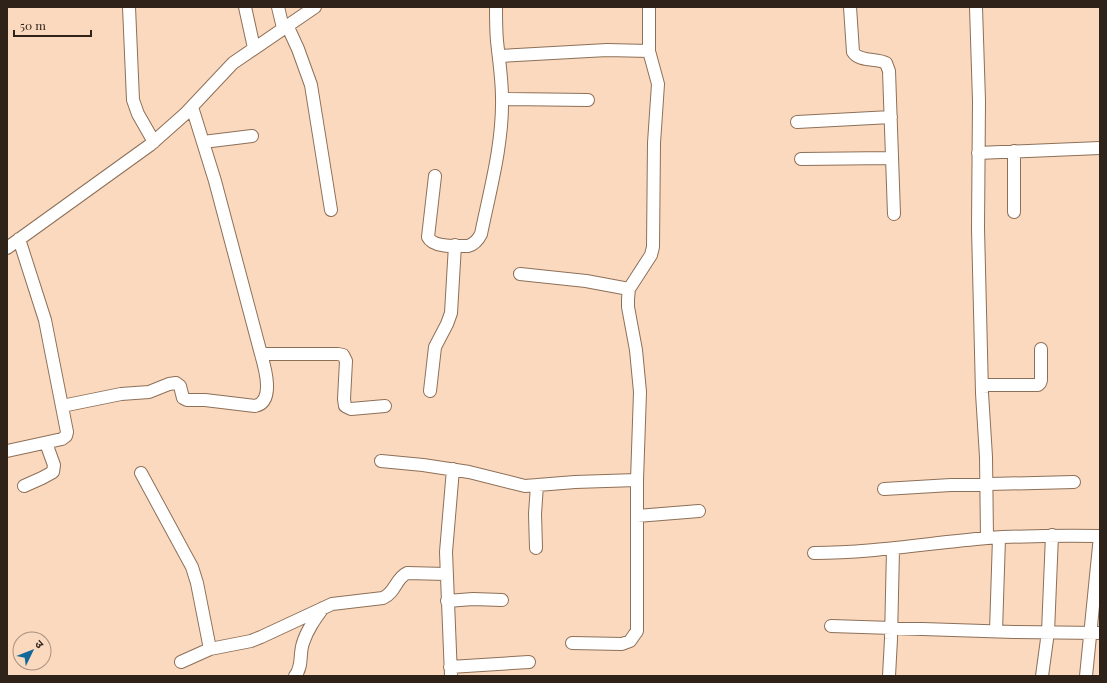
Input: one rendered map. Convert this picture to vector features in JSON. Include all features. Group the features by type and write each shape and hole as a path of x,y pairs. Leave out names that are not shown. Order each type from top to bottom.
{"street":[{"path":"129,7 133,100 138,114 154,142"},
{"path":"245,7 254,48"},
{"path":"278,7 285,27 298,49 311,85 331,210"},
{"path":"7,248 154,142 192,106 230,66 315,7"},
{"path":"435,176 428,237 435,244 455,246 472,245 476,243 481,234 495,168 502,99 502,76 497,39 496,7"},
{"path":"572,643 622,644 627,643 634,637 637,631 637,480 640,392 636,350 628,307 629,290 651,255 653,247 654,143 658,84 649,50 649,7"},
{"path":"850,7 853,52 855,55 860,57 883,61 888,67 894,214"},
{"path":"976,7 979,101 978,228 982,386 986,484 993,538 996,631"},
{"path":"499,56 607,50 649,50"},
{"path":"502,99 588,100"},
{"path":"62,406 121,394 149,392 169,384 176,383 180,386 184,399 251,406 261,405 265,400 267,393 265,371 261,354 230,234 192,106"},
{"path":"797,122 891,117"},
{"path":"202,142 252,136"},
{"path":"978,153 1100,148"},
{"path":"1014,151 1014,212"},
{"path":"801,159 891,158"},
{"path":"7,451 62,439 66,436 67,432 45,320 19,239"},
{"path":"430,391 435,347 451,313 455,246"},
{"path":"520,274 586,281 629,290"},
{"path":"982,386 1038,385 1041,380 1041,350"},
{"path":"261,354 343,355 346,361 344,399 346,406 351,409 386,406"},
{"path":"24,486 53,472 54,466 46,443"},
{"path":"381,461 423,464 453,469 519,484 537,485 637,480"},
{"path":"453,469 446,552 450,672 529,662"},
{"path":"141,473 192,567 198,583 210,649"},
{"path":"884,489 951,485 1074,482"},
{"path":"536,548 535,508 537,485"},
{"path":"637,516 699,511"},
{"path":"1042,676 1048,632 1052,535"},
{"path":"814,554 850,553 993,538 1052,535 1100,536 1095,633 1086,676"},
{"path":"889,676 892,628 893,549"},
{"path":"180,662 210,649 251,641 338,602 383,598 394,590 402,575 408,573 446,574"},
{"path":"447,601 473,599 502,600"},
{"path":"294,676 300,667 301,648 305,638 324,607"},
{"path":"831,626 1095,633"}]}
